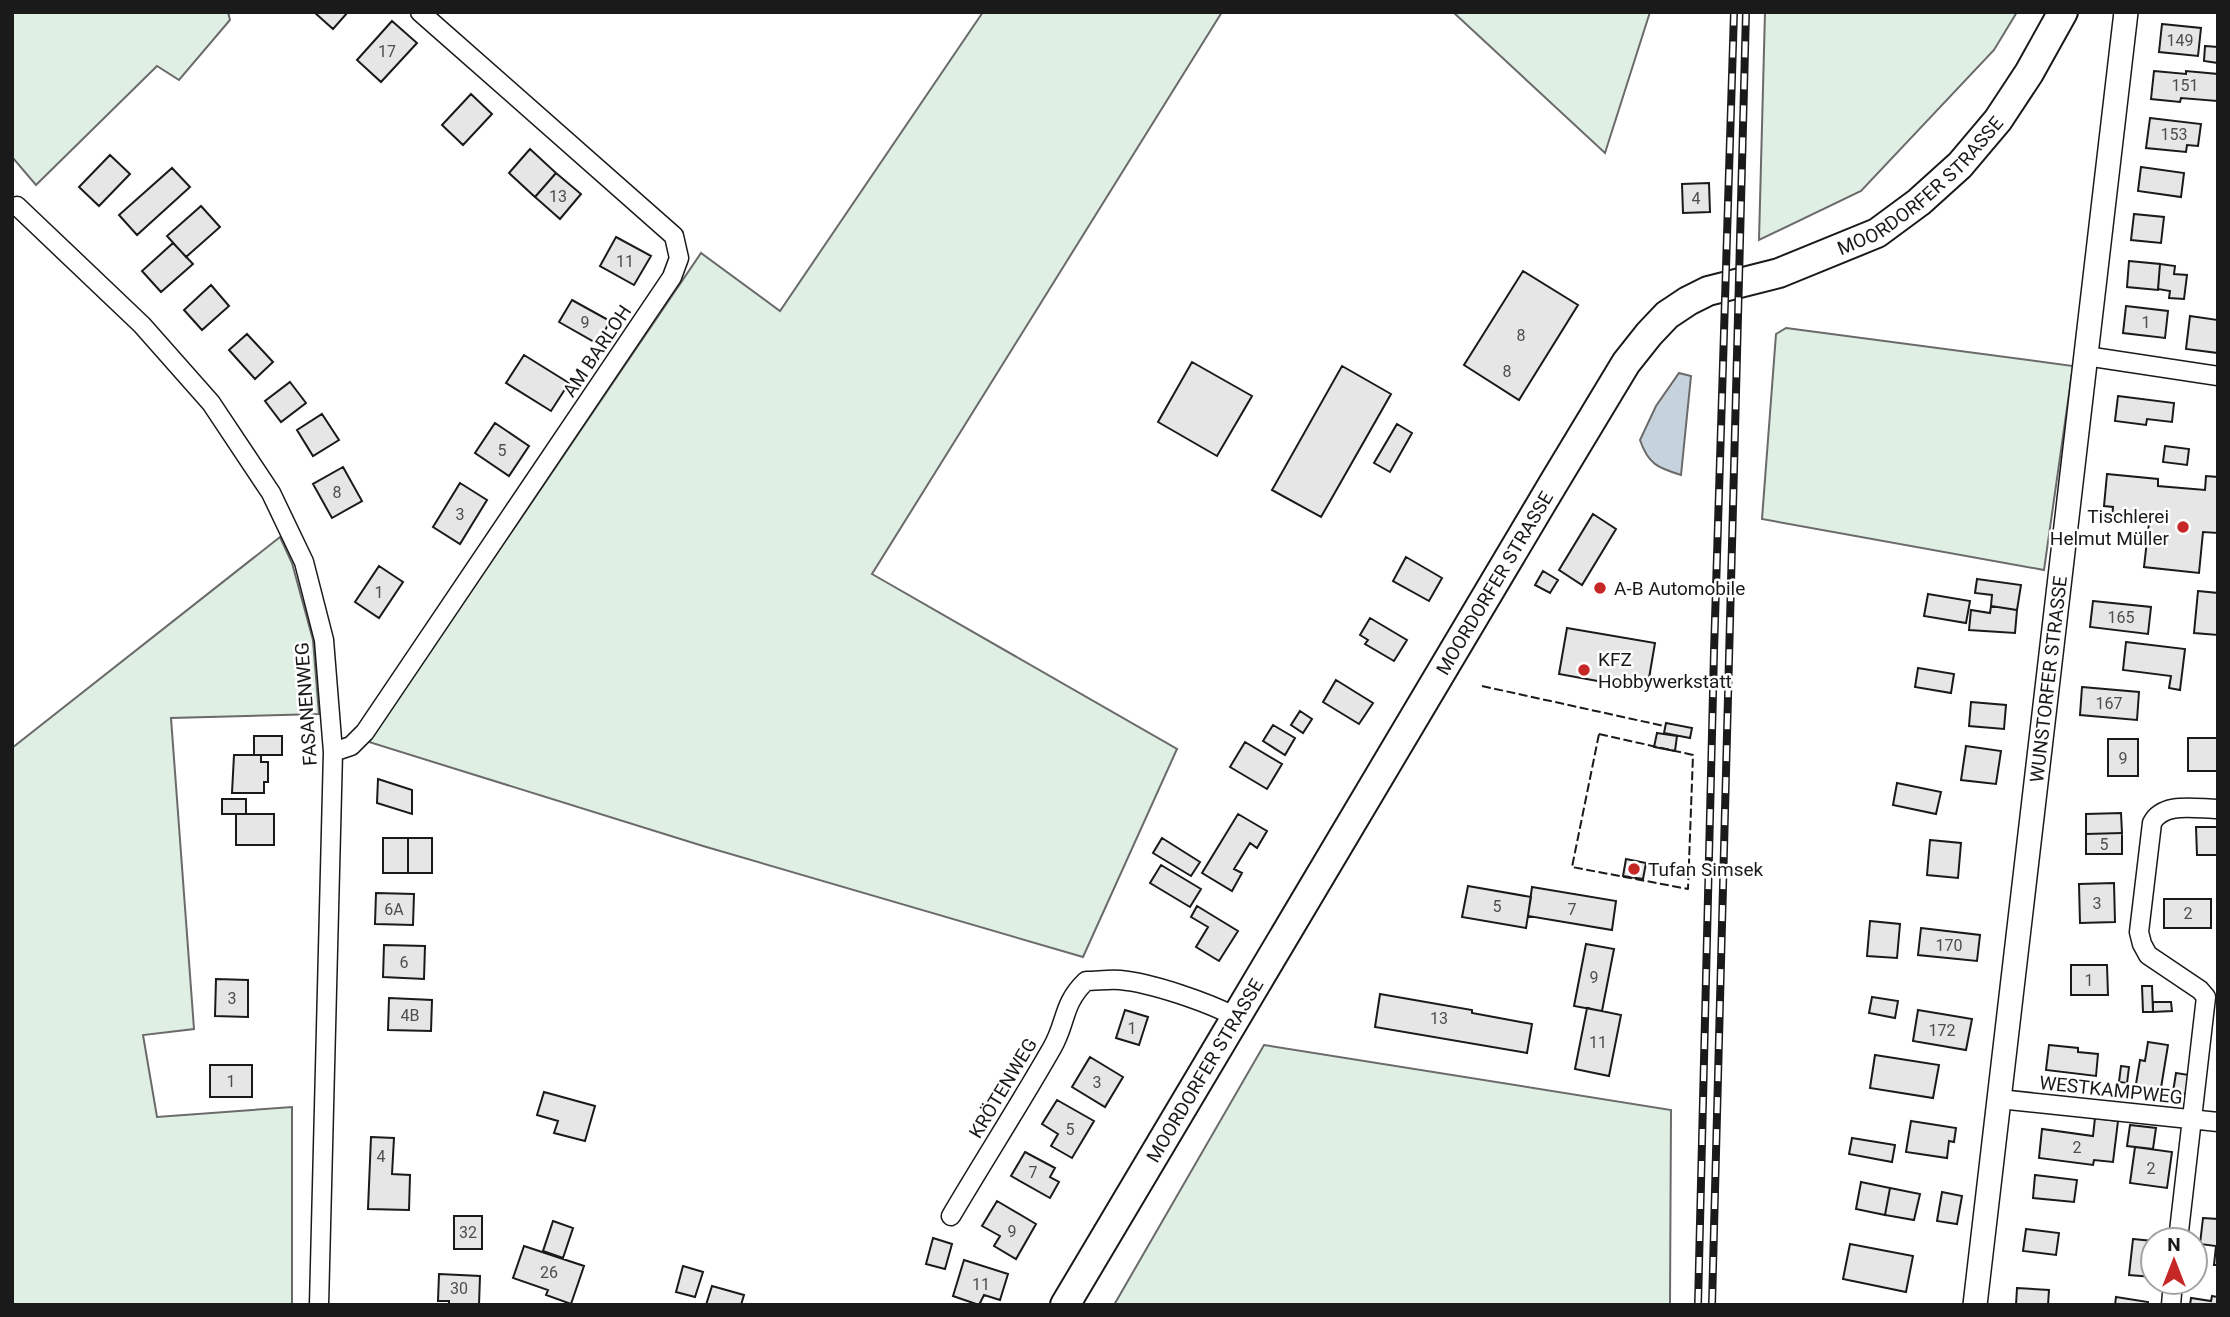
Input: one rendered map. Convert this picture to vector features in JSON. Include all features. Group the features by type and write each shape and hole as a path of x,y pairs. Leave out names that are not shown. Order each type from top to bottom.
{"main road":[{"name":"MOORDORFER STRASSE","path":"1065,1305 1626,363 1667,316 1688,301 1708,291 1779,274 1877,233 1919,202 1960,165 1997,120 2029,73 2063,12"}],"street":[{"name":"AM BARLOH","path":"333,752 351,746 366,732 672,277 679,258 674,236 420,12"},
{"name":"WUNSTORFER STRASSE","path":"1975,1305 2126,12"},
{"name":"FASANENWEG","path":"17,206 142,325 211,403 271,493 304,562 324,640 333,752 321,1304"},
{"path":"2086,356 2218,376"},
{"path":"2180,1226 2206,997 2200,990 2148,955 2139,932 2151,822 2156,814 2166,809 2218,809"},
{"name":"KRÖTENWEG","path":"951,1216 1054,1044 1066,1008 1086,981 1119,980 1165,990 1219,1008 1236,1017"},
{"name":"WESTKAMPWEG","path":"1999,1099 2218,1122"}],"green space":[{"path":"12,12 228,12 230,20 179,80 157,66 36,185 12,157"},
{"path":"983,12 1222,12 872,574 1177,749 1083,957 703,846 369,742 701,253 780,311"},
{"path":"1453,12 1650,12 1605,153"},
{"path":"1765,12 2017,12 1994,50 1861,191 1759,240"},
{"path":"1786,328 2073,366 2044,570 1762,519 1776,334"},
{"path":"280,537 292,563 313,640 319,714 171,718 194,1029 143,1035 157,1117 292,1107 292,1305 12,1305 12,748"},
{"path":"1264,1045 1671,1110 1670,1305 1114,1305"}],"shaded area":[{"path":"1679,373 1691,376 1681,475 1650,460 1640,440 1656,406"}],"building":[{"path":"314,12 348,12 333,29"},
{"path":"392,21 417,43 381,82 357,60"},
{"path":"2162,24 2201,28 2198,56 2159,52"},
{"path":"2205,46 2218,47 2218,63 2204,61"},
{"path":"2154,71 2218,74 2217,101 2181,98 2180,102 2151,99"},
{"path":"471,94 492,114 463,145 442,125"},
{"path":"2150,118 2201,124 2198,146 2187,145 2186,152 2146,148"},
{"path":"530,149 556,173 535,197 509,173"},
{"path":"110,155 130,174 99,206 79,187"},
{"path":"2141,167 2184,173 2181,197 2138,191"},
{"path":"172,168 190,187 137,235 119,215"},
{"path":"556,173 581,194 560,219 535,197"},
{"path":"1709,183 1710,212 1683,213 1682,184"},
{"path":"201,206 220,227 186,257 167,236"},
{"path":"2134,214 2164,217 2161,243 2131,240"},
{"path":"616,237 651,256 634,285 600,266"},
{"path":"173,243 193,264 161,292 142,271"},
{"path":"2129,261 2160,264 2158,290 2127,287"},
{"path":"2160,264 2175,266 2174,274 2187,275 2184,299 2169,298 2170,291 2158,289"},
{"path":"1523,271 1578,305 1519,400 1464,365"},
{"path":"211,285 229,306 202,330 184,310"},
{"path":"572,300 610,321 598,344 559,322"},
{"path":"2126,306 2168,311 2165,338 2123,333"},
{"path":"2190,316 2218,320 2218,353 2186,349"},
{"path":"247,334 273,362 255,379 229,350"},
{"path":"524,355 569,383 551,411 506,383"},
{"path":"1192,362 1252,396 1217,456 1158,422"},
{"path":"1342,366 1391,394 1321,517 1272,490"},
{"path":"290,382 306,403 281,422 265,401"},
{"path":"2118,396 2174,403 2172,422 2147,419 2146,425 2115,421"},
{"path":"322,414 339,440 313,456 297,430"},
{"path":"495,423 529,446 509,476 475,453"},
{"path":"1397,424 1412,433 1390,472 1374,463"},
{"path":"2165,446 2189,449 2187,465 2163,462"},
{"path":"343,467 362,501 332,518 313,484"},
{"name":"Tischlerei Helmut Müller","path":"2107,474 2158,479 2158,486 2205,490 2206,476 2218,477 2218,533 2203,532 2199,573 2144,567 2149,523 2112,519 2113,507 2104,506"},
{"path":"460,483 487,500 460,544 433,527"},
{"path":"1593,514 1616,529 1582,585 1559,570"},
{"path":"1406,557 1442,578 1429,601 1393,581"},
{"path":"379,566 403,582 379,618 355,602"},
{"path":"1543,571 1558,580 1550,593 1535,585"},
{"path":"1977,579 2021,585 2017,610 1991,606 1992,595 1975,593"},
{"path":"2198,591 2218,593 2218,635 2194,633"},
{"path":"1928,594 1970,601 1966,623 1924,616"},
{"path":"2093,601 2151,607 2148,634 2090,627"},
{"path":"1991,606 2017,610 2015,633 1969,630 1971,610 1990,613"},
{"path":"1370,618 1407,640 1394,661 1365,644 1368,640 1360,635"},
{"path":"1567,628 1655,643 1647,690 1559,674"},
{"path":"2126,642 2185,649 2180,690 2169,688 2171,676 2123,670"},
{"path":"1918,668 1954,674 1951,693 1915,687"},
{"path":"1336,680 1373,703 1359,724 1323,702"},
{"path":"2082,687 2139,692 2137,720 2080,715"},
{"path":"1971,702 2006,705 2004,729 1969,726"},
{"path":"1300,711 1312,719 1303,733 1291,725"},
{"path":"1666,723 1692,728 1690,738 1664,733"},
{"path":"1273,725 1295,738 1285,755 1263,741"},
{"path":"1657,733 1677,736 1675,751 1654,747"},
{"path":"254,736 282,736 282,755 254,755"},
{"path":"2188,738 2218,738 2218,771 2188,771"},
{"path":"2108,739 2138,739 2138,776 2108,776"},
{"path":"1245,742 1282,764 1267,789 1230,767"},
{"path":"1966,746 2001,751 1996,784 1961,780"},
{"path":"234,755 261,755 261,762 268,762 268,782 264,782 264,793 232,793"},
{"path":"378,779 412,790 412,814 377,803"},
{"path":"1897,783 1941,792 1936,814 1893,805"},
{"path":"222,799 246,799 246,814 222,814"},
{"path":"2121,813 2122,833 2086,834 2086,814"},
{"path":"236,814 274,814 274,845 236,845"},
{"path":"1238,814 1267,831 1257,848 1250,843 1234,869 1242,873 1232,891 1202,873"},
{"path":"2196,827 2218,827 2218,855 2197,855"},
{"path":"2122,833 2122,854 2086,854 2086,834"},
{"path":"383,838 408,838 408,873 383,873"},
{"path":"408,838 432,838 432,873 408,873"},
{"path":"1162,838 1200,862 1191,876 1153,853"},
{"path":"1930,840 1961,843 1958,878 1927,875"},
{"name":"Tufan Simsek","path":"1626,859 1646,863 1643,879 1623,876"},
{"path":"1161,865 1201,889 1190,907 1150,883"},
{"path":"2114,883 2115,922 2080,923 2079,884"},
{"path":"1468,886 1531,897 1526,928 1462,917"},
{"path":"1532,887 1616,901 1612,930 1528,916"},
{"path":"376,893 414,894 413,925 375,924"},
{"path":"2164,899 2211,899 2211,928 2164,928"},
{"path":"1197,906 1238,931 1219,961 1196,947 1208,927 1191,917"},
{"path":"1870,921 1900,924 1897,958 1867,956"},
{"path":"1921,928 1980,935 1977,961 1918,955"},
{"path":"1586,944 1614,949 1602,1011 1574,1006"},
{"path":"384,945 425,946 424,979 383,977"},
{"path":"2071,965 2107,965 2108,995 2071,995"},
{"path":"216,979 248,980 248,1017 215,1016"},
{"path":"2142,986 2152,986 2153,1012 2143,1012"},
{"path":"1380,994 1472,1010 1472,1013 1532,1024 1527,1053 1375,1027"},
{"path":"1872,997 1898,1001 1895,1018 1869,1013"},
{"path":"389,998 432,1000 431,1031 388,1030"},
{"path":"2153,1002 2171,1002 2172,1011 2153,1012"},
{"path":"1587,1008 1621,1015 1609,1076 1575,1069"},
{"path":"1125,1010 1148,1017 1139,1045 1116,1038"},
{"path":"1918,1010 1972,1019 1966,1050 1913,1041"},
{"path":"2148,1042 2168,1045 2160,1094 2135,1090 2140,1060 2145,1061"},
{"path":"2049,1045 2078,1048 2078,1052 2098,1054 2096,1076 2046,1070"},
{"path":"1875,1055 1939,1065 1933,1098 1870,1088"},
{"path":"1090,1057 1123,1077 1105,1107 1072,1087"},
{"path":"210,1065 252,1065 252,1097 210,1097"},
{"path":"2121,1066 2129,1067 2127,1083 2119,1082"},
{"path":"2176,1073 2189,1075 2187,1094 2173,1092"},
{"path":"544,1092 595,1106 585,1141 554,1133 558,1121 537,1115"},
{"path":"1057,1100 1094,1121 1072,1158 1051,1146 1058,1134 1042,1124"},
{"path":"2095,1118 2118,1121 2113,1162 2094,1160 2093,1165 2039,1158 2042,1129 2093,1136"},
{"path":"1911,1121 1956,1128 1954,1142 1949,1141 1947,1158 1906,1152"},
{"path":"2130,1125 2156,1128 2153,1149 2127,1146"},
{"path":"371,1137 394,1138 392,1174 410,1175 409,1210 368,1209"},
{"path":"1852,1138 1895,1145 1892,1162 1849,1154"},
{"path":"2135,1147 2172,1152 2167,1188 2130,1183"},
{"path":"1025,1152 1055,1168 1050,1177 1059,1182 1050,1198 1011,1176"},
{"path":"2035,1175 2077,1180 2074,1202 2033,1198"},
{"path":"1861,1182 1890,1188 1885,1215 1856,1209"},
{"path":"1890,1188 1920,1194 1914,1220 1885,1215"},
{"path":"1942,1192 1962,1196 1957,1224 1937,1221"},
{"path":"997,1201 1036,1224 1016,1259 994,1246 1000,1236 982,1226"},
{"path":"454,1216 482,1216 482,1249 454,1249"},
{"path":"2203,1218 2218,1219 2218,1265 2214,1265 2216,1246 2209,1245 2209,1226 2202,1226"},
{"path":"553,1221 573,1228 563,1258 543,1251"},
{"path":"2026,1229 2059,1233 2056,1255 2023,1251"},
{"path":"933,1238 952,1244 945,1269 926,1264"},
{"path":"2133,1239 2139,1240 2139,1276 2129,1275"},
{"path":"1850,1244 1913,1256 1906,1292 1843,1279"},
{"path":"524,1246 584,1266 571,1304 546,1295 548,1290 513,1278"},
{"path":"964,1260 1008,1274 1000,1300 984,1295 979,1305 953,1296"},
{"path":"683,1266 703,1272 695,1297 676,1292"},
{"path":"439,1274 480,1276 479,1305 449,1305 449,1301 438,1301"},
{"path":"712,1286 744,1295 741,1305 706,1305"},
{"path":"2017,1288 2049,1290 2048,1305 2016,1305"},
{"path":"2212,1296 2218,1297 2218,1305 2190,1305 2191,1298 2211,1301"},
{"path":"2116,1297 2148,1302 2148,1305 2115,1305"}],"railway":[{"path":"1698,1305 1714,652 1734,12"},
{"path":"1712,1305 1746,12"}],"fence":[{"path":"1482,686 1664,726"},
{"path":"1599,734 1693,755 1688,889 1572,867 1599,734"}],"place":[{"name":"Tischlerei Helmut Müller","path":"2183,527"},
{"name":"A-B Automobile","path":"1600,588"},
{"name":"KFZ Hobbywerkstatt","path":"1584,670"},
{"name":"Tufan Simsek","path":"1634,869"}]}
